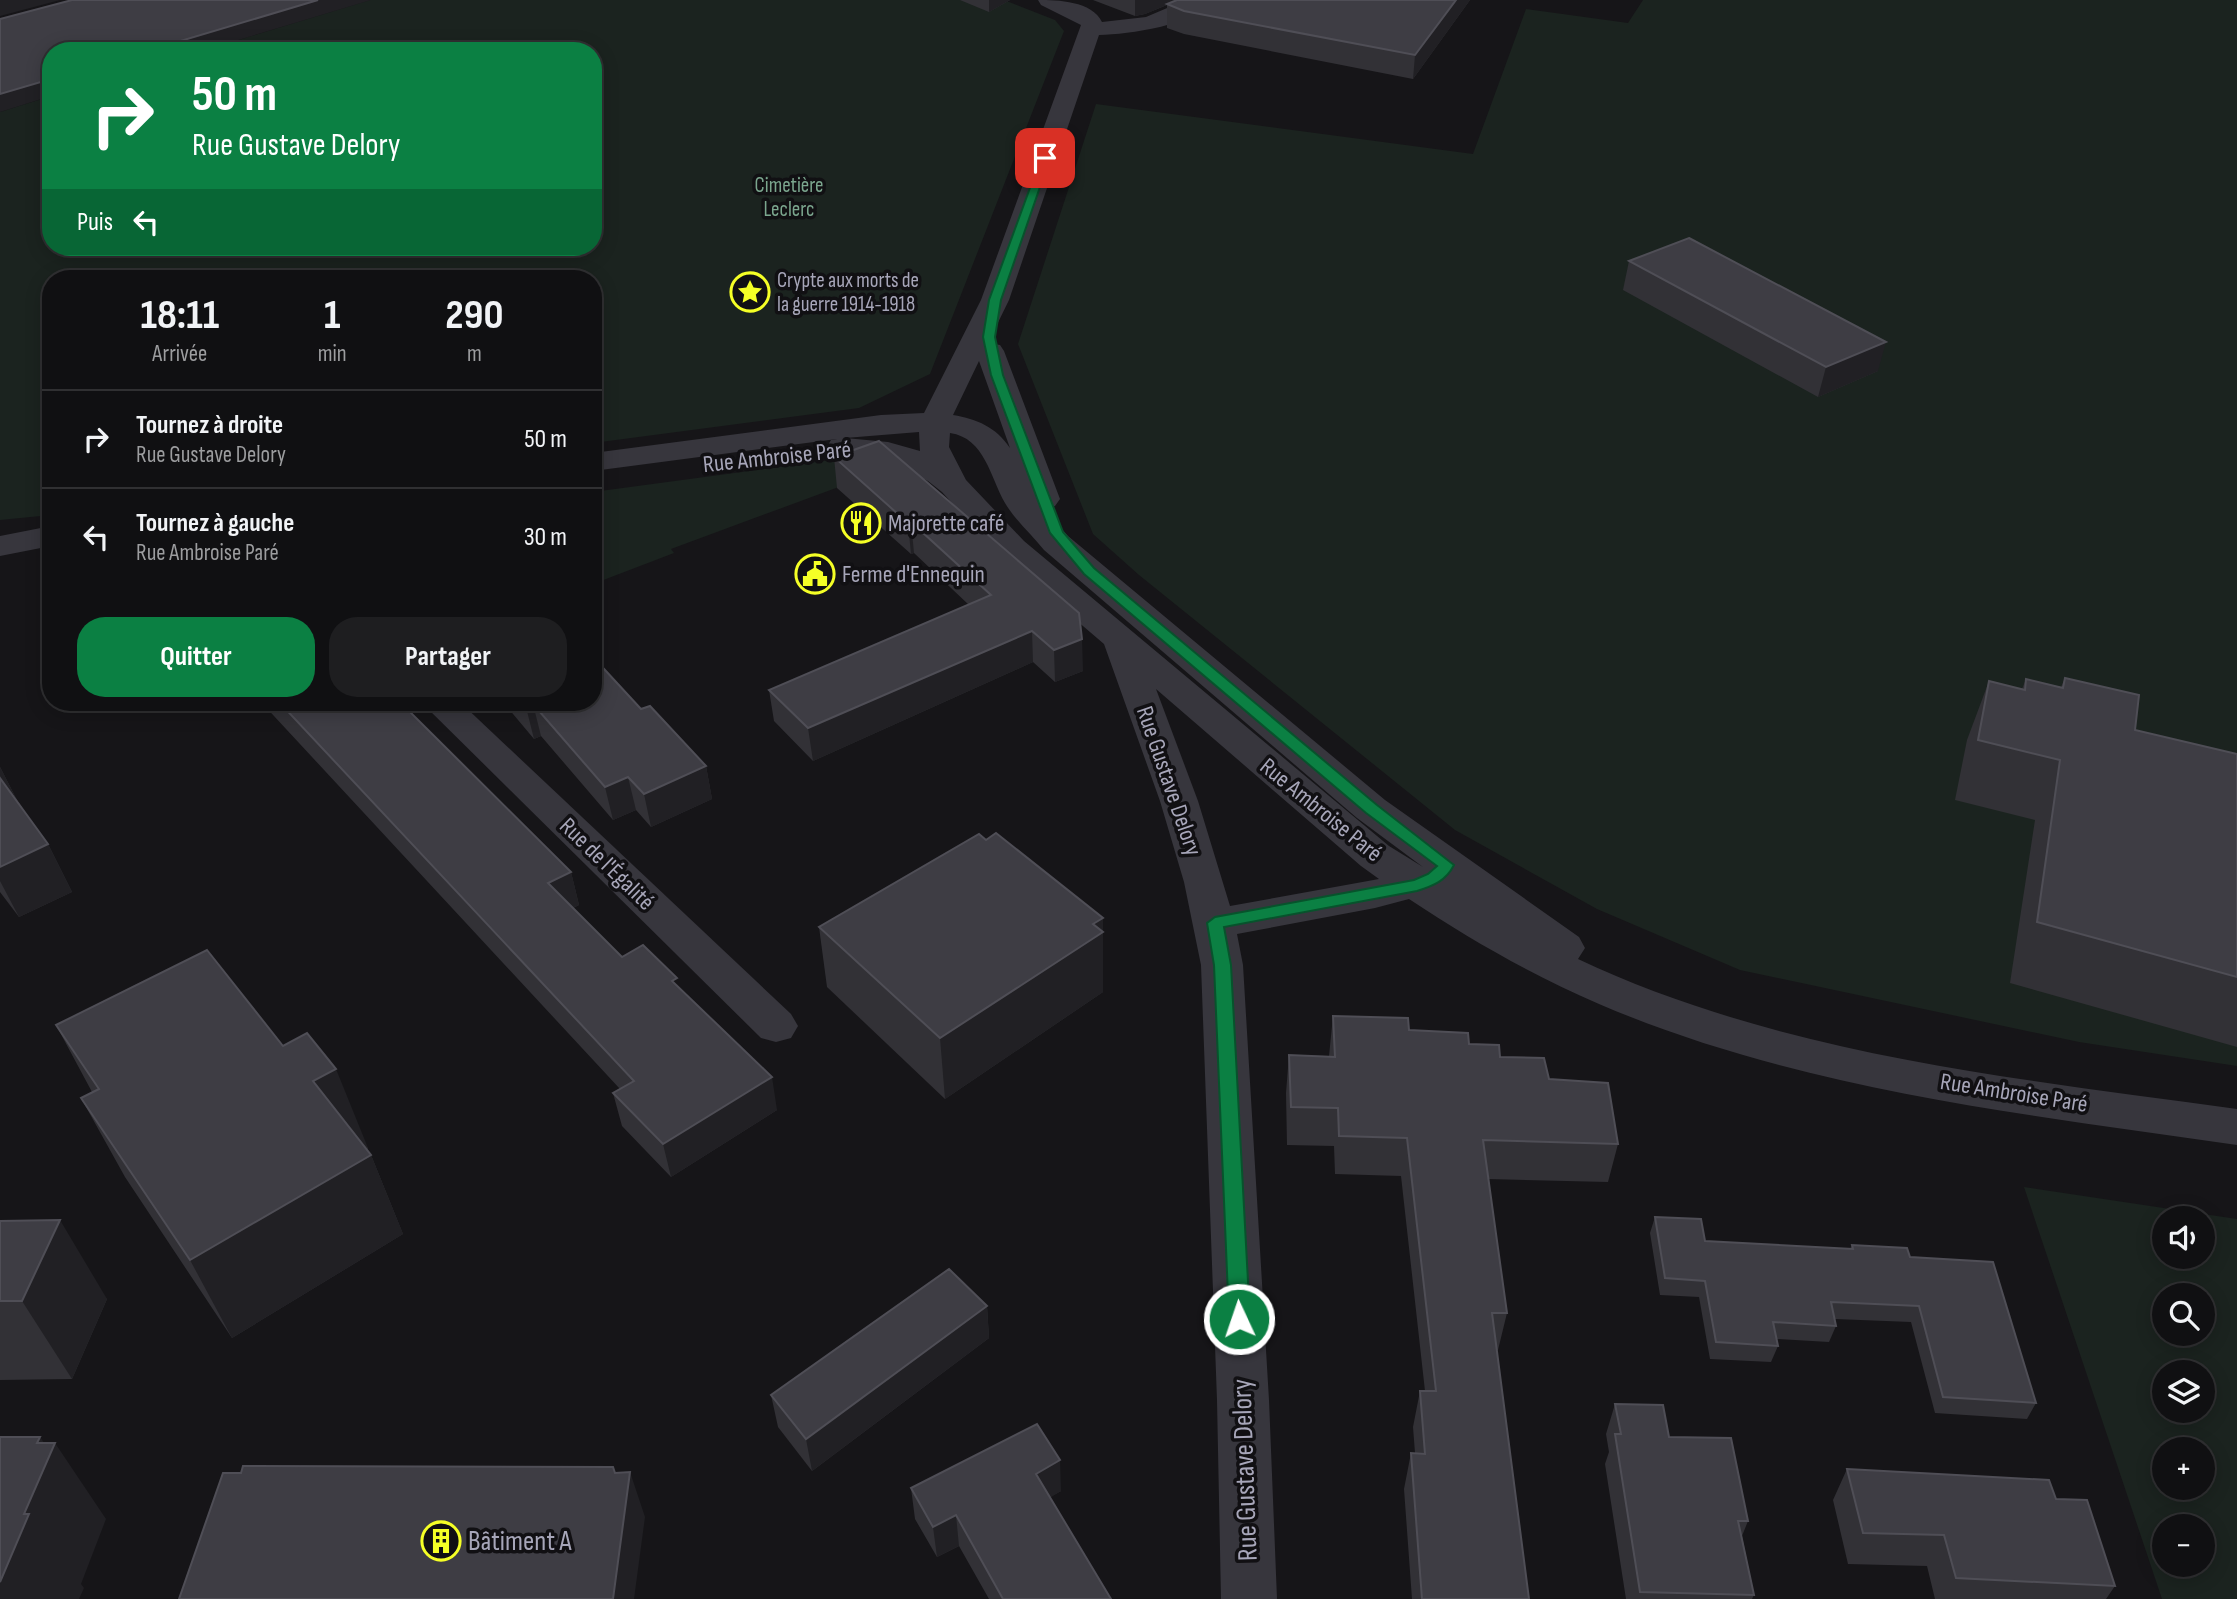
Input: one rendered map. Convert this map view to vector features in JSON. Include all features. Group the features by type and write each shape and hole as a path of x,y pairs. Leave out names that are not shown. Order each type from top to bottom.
{"street":[{"path":"935,422 995,300 1091,29 1092,22 1088,17 1049,0"},
{"path":"1091,29 1153,23 1177,15 1201,0"},
{"path":"602,469 908,429 935,422 967,398 990,351 989,337 995,300"},
{"name":"Rue Ambroise Paré","path":"990,351 1057,533 1089,571"},
{"path":"602,461 848,428 935,422"},
{"name":"Rue Ambroise Paré","path":"1431,875 1375,856 1012,548 953,485 939,462 934,447 935,422 971,429 989,440 1021,503 1034,521 1089,571 1371,809 1431,875 1495,935 1618,995 1702,1025 1792,1050 2006,1093 2237,1127"},
{"name":"Rue Ambroise Paré","path":"602,479 836,447 880,447 918,461 953,485"},
{"path":"0,546 42,538"},
{"name":"Rue Gustave Delory","path":"1120,639 1168,771 1215,923 1222,965 1243,1387 1249,1599"},
{"name":"Rue de l'Égalité","path":"448,711 776,1026"},
{"path":"1215,923 1431,875"}],"green space":[{"name":"Cimetière Leclerc","path":"370,0 1004,0 1055,20 1064,31 930,374 859,408 602,442 602,270 42,270 42,516 0,520 0,112 42,99 42,256 602,256 602,42 232,42"},
{"path":"1643,0 2237,0 2237,1066 2079,1042 1740,970 1597,909 1455,830 1139,575 1093,534 1018,344 1096,104 1473,154 1526,9 1628,23"},
{"path":"831,460 857,463 882,471 671,549 674,553 602,581 602,491"},
{"path":"2024,1187 2152,1206 2152,1269 2215,1269 2215,1216 2237,1219 2237,1599 2162,1599 2155,1577 2215,1577 2215,1514 2152,1514 2152,1569"}],"building":[{"path":"72,0 318,0 177,42 42,42 42,82 0,94 0,19"},
{"path":"1177,0 1456,0 1415,55 1184,11 1167,4"},
{"path":"1689,238 1886,342 1826,367 1629,261"},
{"path":"879,441 1079,613 1082,639 1054,650 1032,631 808,728 769,690 991,595 834,457"},
{"path":"602,667 641,709 650,706 706,766 644,794 628,777 605,787 539,711 602,711"},
{"path":"2065,678 2139,695 2135,730 2237,754 2237,977 2037,922 2060,760 1978,740 1989,681 2025,690 2026,679 2063,688"},
{"path":"287,711 409,711 571,872 548,883 622,957 643,945 677,978 672,981 772,1077 663,1144 613,1093 634,1081"},
{"path":"0,778 48,844 0,867"},
{"path":"996,833 1103,918 1093,924 1103,932 940,1038 819,927 979,834 986,840"},
{"path":"207,950 283,1046 307,1033 336,1069 313,1081 371,1155 190,1260 81,1098 99,1089 56,1025"},
{"path":"1333,1016 1408,1018 1409,1030 1468,1033 1469,1044 1499,1045 1500,1057 1544,1058 1549,1079 1608,1083 1618,1144 1483,1140 1507,1313 1492,1313 1529,1599 1422,1599 1411,1453 1425,1454 1420,1391 1436,1391 1407,1138 1339,1136 1338,1108 1291,1107 1289,1055 1335,1057"},
{"path":"1655,1217 1701,1219 1705,1241 1853,1249 1852,1245 1907,1248 1910,1257 1993,1262 2036,1403 1943,1397 1919,1306 1831,1302 1836,1326 1773,1322 1778,1346 1716,1342 1705,1281 1665,1278"},
{"path":"60,1220 22,1301 0,1301 0,1221"},
{"path":"949,1269 987,1306 806,1439 771,1395"},
{"path":"1615,1404 1663,1405 1669,1437 1731,1438 1748,1521 1738,1521 1754,1595 1640,1592 1615,1434 1621,1434"},
{"path":"1037,1424 1060,1460 1036,1474 1111,1599 1003,1599 956,1515 933,1527 911,1488"},
{"path":"0,1437 40,1437 37,1443 55,1443 24,1514 29,1514 0,1582"},
{"path":"243,1466 613,1467 615,1473 630,1472 613,1599 179,1599 223,1473 241,1473"},
{"path":"1847,1469 2049,1480 2056,1499 2087,1500 2115,1586 1956,1578 1944,1535 1863,1533"}],"place":[{"name":"Crypte aux morts de la guerre 1914-1918","path":"750,292"},
{"name":"Majorette café","path":"861,523"},
{"name":"Ferme d'Ennequin","path":"815,574"},
{"name":"Bâtiment A","path":"441,1541"}],"route":[{"path":"1045,158 995,300 989,337 997,375 1057,533 1089,571 1371,809 1446,865 1442,872 1417,885 1215,923 1222,965 1239,1319"}]}
